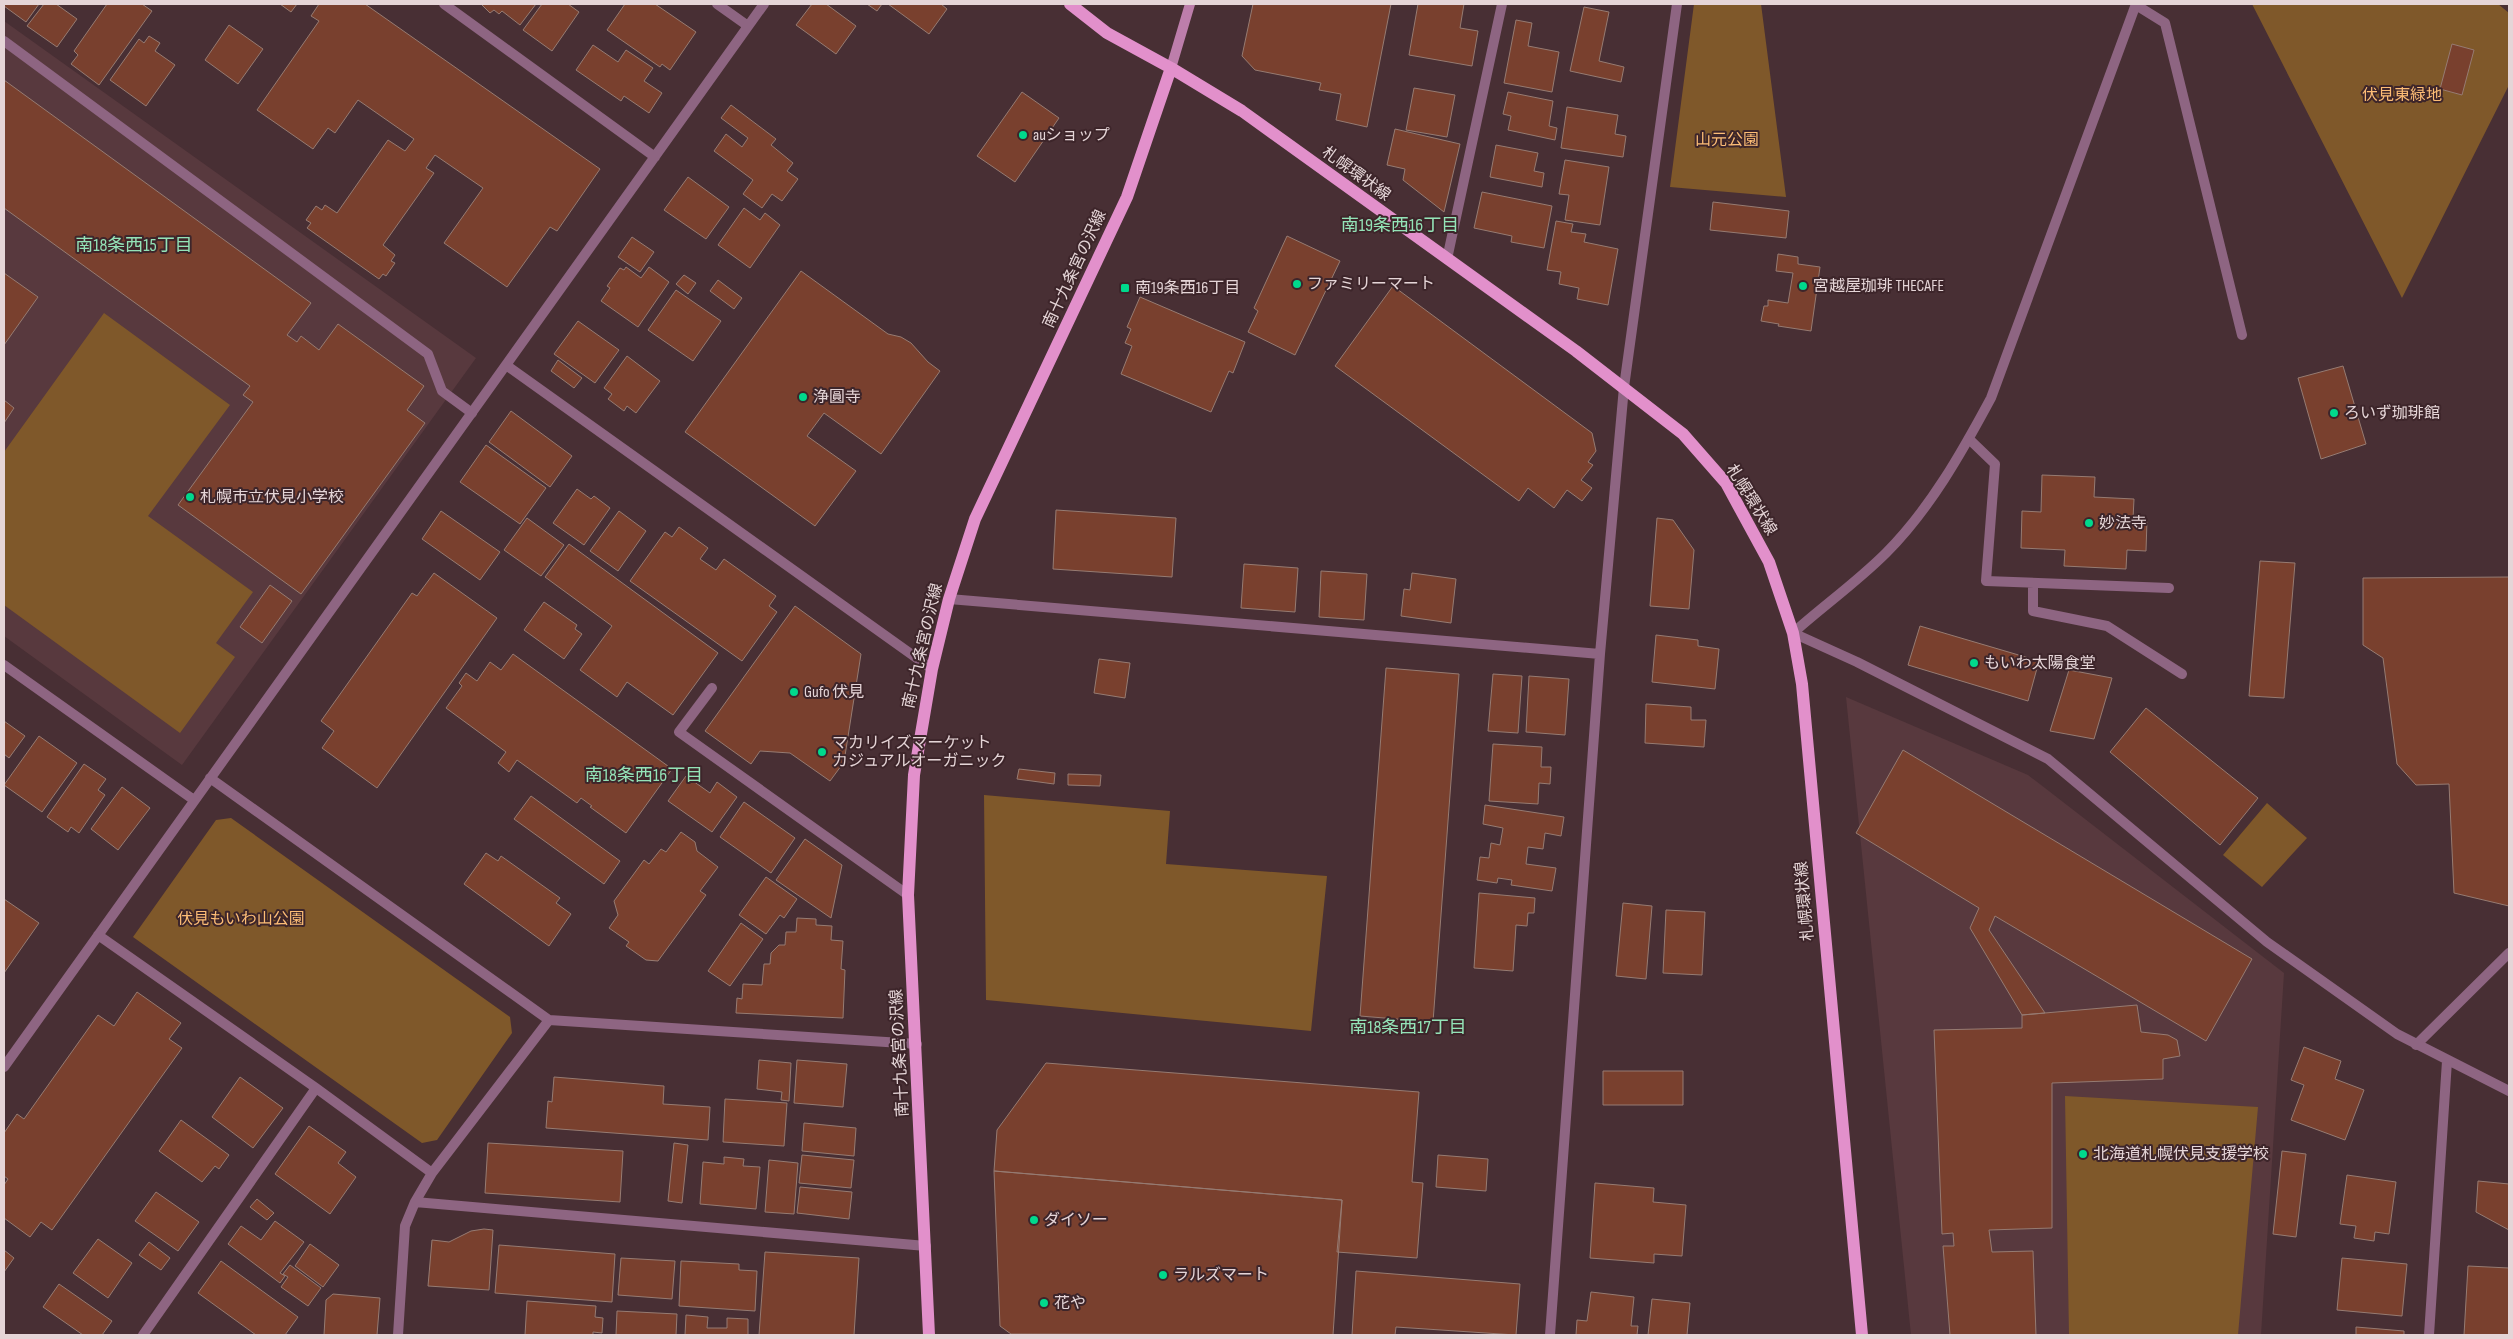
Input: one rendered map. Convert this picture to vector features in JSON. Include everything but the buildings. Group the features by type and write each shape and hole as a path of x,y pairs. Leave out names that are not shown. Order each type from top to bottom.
{"main road":[{"name":"札幌環状線","path":"1070,4 1107,33 1171,68 1242,111 1624,387 1683,434 1726,484 1770,562 1793,633 1802,694 1862,1335"},
{"path":"1171,68 1190,4"},
{"name":"南十九条宮の沢線","path":"929,1335 908,895 914,775 932,668 949,600 975,519 1127,197 1171,68"}],"street":[{"path":"444,4 655,157"},
{"path":"716,4 748,26"},
{"path":"4,1067 764,4"},
{"path":"1447,259 1502,4"},
{"path":"1550,1335 1600,654 1624,387 1677,4"},
{"path":"2242,335 2165,23 2136,4 1991,398 1969,439 1918,515 1886,553 1793,633 1857,662 2048,759 2267,942 2397,1034 2509,1092"},
{"path":"4,41 428,354 442,391 472,413"},
{"path":"506,366 932,668"},
{"path":"1969,439 1995,464 1986,581 2169,588"},
{"path":"2033,582 2033,611 2107,626 2182,674"},
{"path":"949,600 1600,654"},
{"path":"4,665 194,800"},
{"path":"712,688 679,732 908,895"},
{"path":"210,778 550,1020 916,1044"},
{"path":"98,935 316,1088 432,1173"},
{"path":"2416,1044 2509,953"},
{"path":"398,1335 405,1226 415,1202 432,1173 550,1020"},
{"path":"2429,1335 2447,1061"},
{"path":"143,1335 316,1088"},
{"path":"415,1202 926,1246"}],"shaded area":[{"name":"札幌市立伏見小学校","path":"4,21 476,358 182,765 4,636"},
{"name":"北海道札幌伏見支援学校","path":"1846,697 2028,775 2284,973 2261,1335 1911,1335"}],"green space":[{"name":"山元公園","path":"1694,4 1761,4 1786,197 1670,187"},
{"name":"伏見東緑地","path":"2252,4 2498,4 2509,13 2509,85 2402,298"},
{"path":"104,313 230,405 148,516 253,592 216,643 235,657 180,733 4,605 4,452"},
{"path":"984,795 1170,811 1166,864 1327,876 1311,1031 986,1000"},
{"path":"2267,803 2307,838 2262,887 2223,855"},
{"name":"伏見もいわ山公園","path":"231,818 510,1017 512,1033 437,1140 422,1143 133,937 216,820"},
{"path":"2065,1096 2258,1107 2238,1335 2069,1335"}],"place":[{"name":"auショップ","path":"1023,135"},
{"name":"ファミリーマート","path":"1297,284"},
{"name":"宮越屋珈琲 THECAFE","path":"1803,286"},
{"name":"南19条西16丁目","path":"1125,288"},
{"name":"浄圓寺","path":"803,397"},
{"name":"ろいず珈琲館","path":"2334,413"},
{"name":"札幌市立伏見小学校","path":"190,497"},
{"name":"妙法寺","path":"2089,523"},
{"name":"もいわ太陽食堂","path":"1974,663"},
{"name":"Gufo 伏見","path":"794,692"},
{"name":"マカリイズマーケット カジュアルオーガニック","path":"822,752"},
{"name":"北海道札幌伏見支援学校","path":"2083,1154"},
{"name":"ダイソー","path":"1034,1220"},
{"name":"ラルズマート","path":"1163,1275"},
{"name":"花や","path":"1044,1303"}],"district":[{"name":"南19条西16丁目","path":"1400,225"},
{"name":"南18条西15丁目","path":"134,245"},
{"name":"南18条西16丁目","path":"644,775"},
{"name":"南18条西17丁目","path":"1408,1027"}]}
